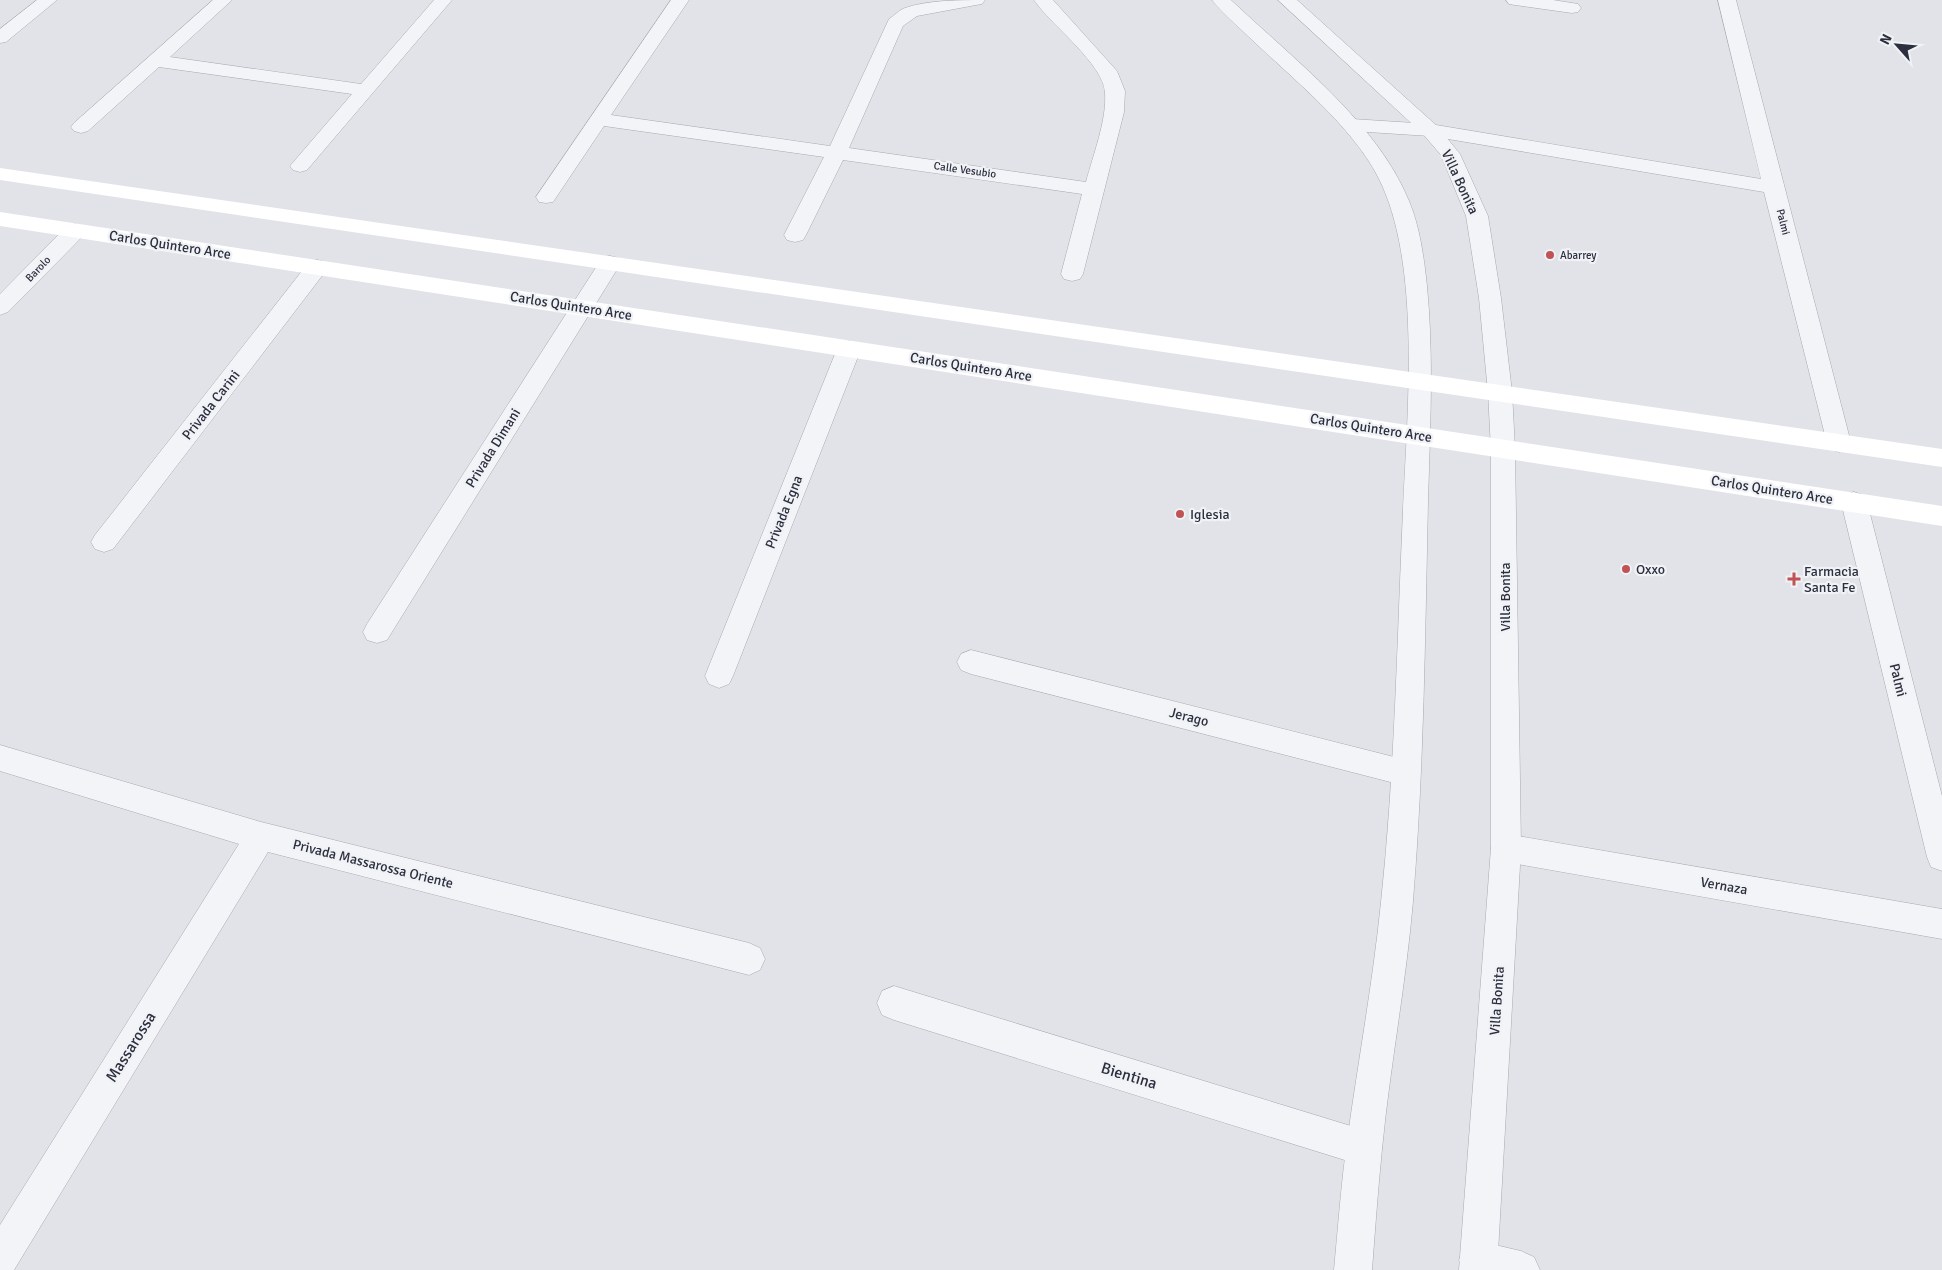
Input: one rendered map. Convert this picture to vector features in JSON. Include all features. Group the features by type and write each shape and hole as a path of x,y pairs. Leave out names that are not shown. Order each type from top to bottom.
{"main road":[{"path":"0,174 1419,380 1942,458"},
{"name":"Carlos Quintero Arce","path":"0,219 1942,516"}],"street":[{"path":"0,38 48,0"},
{"path":"81,127 223,0"},
{"path":"300,166 443,0"},
{"path":"546,197 680,0"},
{"path":"795,235 837,152 895,23 911,12 976,0"},
{"path":"1043,0 1108,71 1115,91 1114,112 1092,189 1072,274"},
{"path":"1221,0 1352,125 1390,178 1407,226 1416,286 1419,380 1418,436 1406,773 1396,903 1364,1148 1353,1270"},
{"name":"Villa Bonita","path":"1287,0 1430,130 1450,154 1477,216 1490,298 1504,449 1506,848 1478,1265"},
{"path":"1515,0 1572,8"},
{"name":"Palmi","path":"1727,0 1732,29 1839,443"},
{"path":"155,61 366,90"},
{"name":"Calle Vesubio","path":"598,120 1092,189"},
{"path":"1352,125 1430,130 1774,187"},
{"name":"Barolo","path":"0,307 75,231"},
{"name":"Privada Dimani","path":"377,632 610,263"},
{"name":"Privada Carini","path":"104,542 318,267"},
{"name":"Privada Egna","path":"719,676 849,349"},
{"name":"Palmi","path":"1854,502 1942,857"},
{"name":"Jerago","path":"971,662 1406,773"},
{"name":"Privada Massarossa Oriente","path":"0,758 261,836 749,959"},
{"name":"Massarossa","path":"0,1259 261,836"},
{"name":"Vernaza","path":"1506,848 1942,924"},
{"name":"Bientina","path":"894,1003 1364,1148"},
{"path":"0,1265 17,1270"},
{"path":"1478,1265 1521,1270"}],"place":[{"name":"Abarrey","path":"1550,255"},
{"name":"Iglesia","path":"1180,514"},
{"name":"Oxxo","path":"1626,569"},
{"name":"Farmacia Santa Fe","path":"1794,579"}]}
